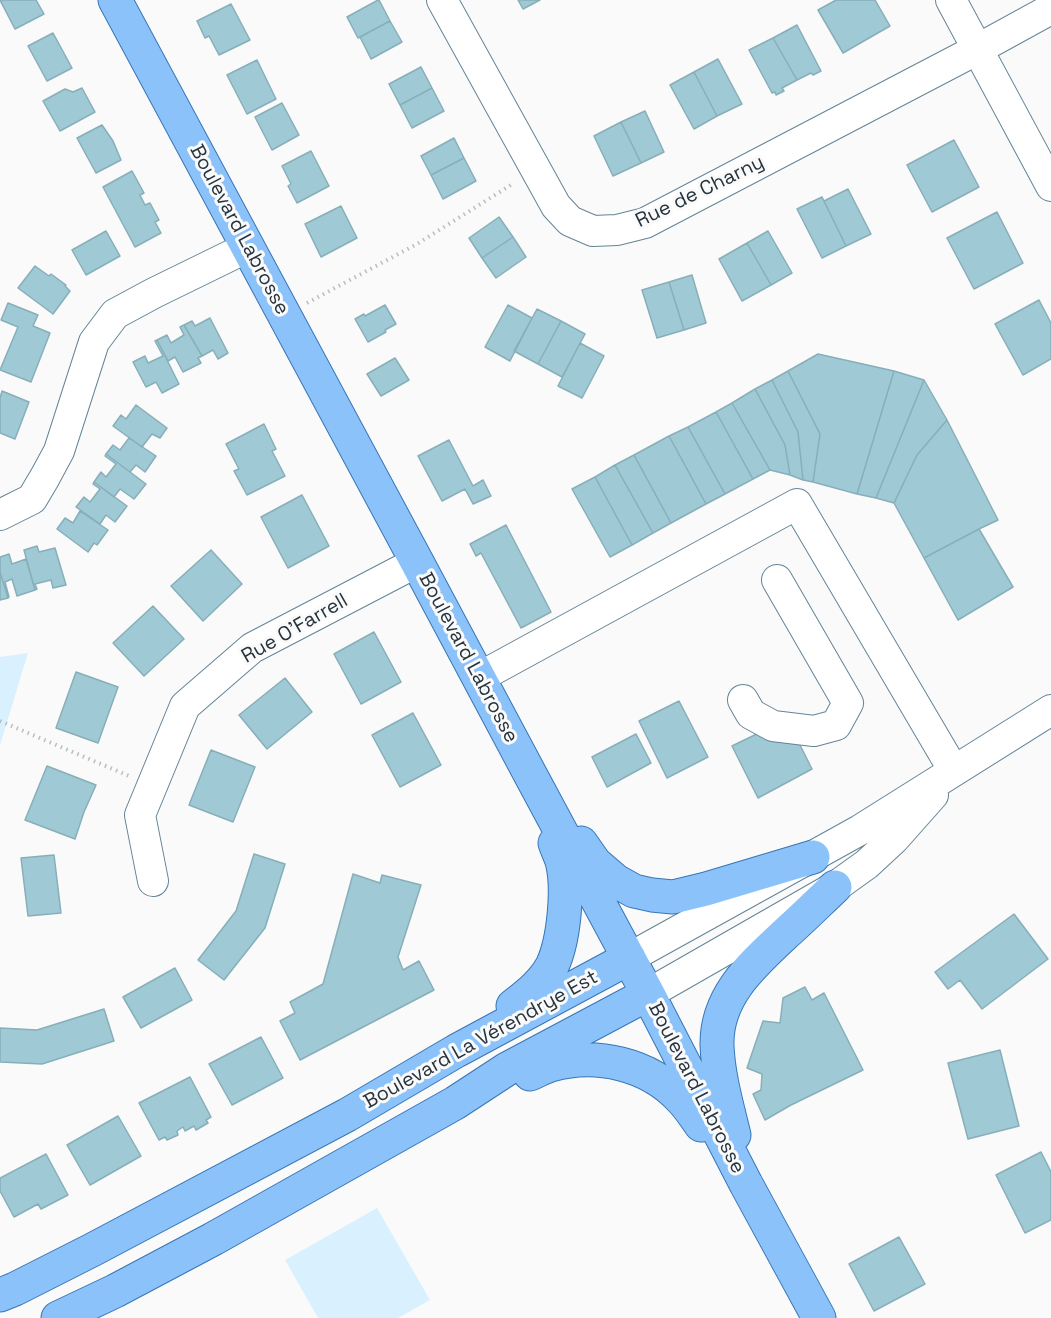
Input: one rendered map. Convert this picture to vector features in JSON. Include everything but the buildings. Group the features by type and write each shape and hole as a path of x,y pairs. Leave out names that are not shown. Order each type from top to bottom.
{"main road":[{"name":"Boulevard Labrosse","path":"115,0 648,994 746,1184 819,1318"},
{"path":"530,774 595,863 634,891 673,897 813,857"},
{"path":"456,1051 536,987 552,967 560,941 565,892 562,861 530,774"},
{"path":"746,1184 718,1067 717,1042 720,1018 730,993 745,972 835,887"},
{"name":"Boulevard La Vérendrye Est","path":"0,1295 92,1250 347,1115 456,1051 628,958"},
{"name":"Boulevard La Vérendrye Est","path":"58,1318 115,1291 213,1239 455,1103 507,1069 648,994"},
{"path":"455,1103 551,1065 576,1060 622,1063 649,1075 681,1098 746,1184"}],"street":[{"name":"Rue de Charny","path":"442,0 556,206 570,221 593,231 617,230 645,222 1051,9"},
{"path":"951,0 1051,186"},
{"path":"0,515 32,499 45,477 59,451 94,342 115,314 248,247"},
{"path":"478,678 797,504 954,771"},
{"name":"Rue O'Farrell","path":"153,881 140,815 185,706 252,648 417,562"},
{"path":"743,700 750,714 772,726 814,730 836,725 848,703 777,580"},
{"name":"Boulevard La Vérendrye Est","path":"628,958 860,830 1051,710"},
{"name":"Boulevard La Vérendrye Est","path":"648,994 835,887 867,864 894,839 954,771"}],"path":[{"path":"285,315 417,244 535,170"},
{"path":"0,721 152,785"}],"shaded area":[{"path":"28,653 0,745 0,657"},
{"path":"377,1208 430,1300 398,1318 318,1318 285,1260"}]}
